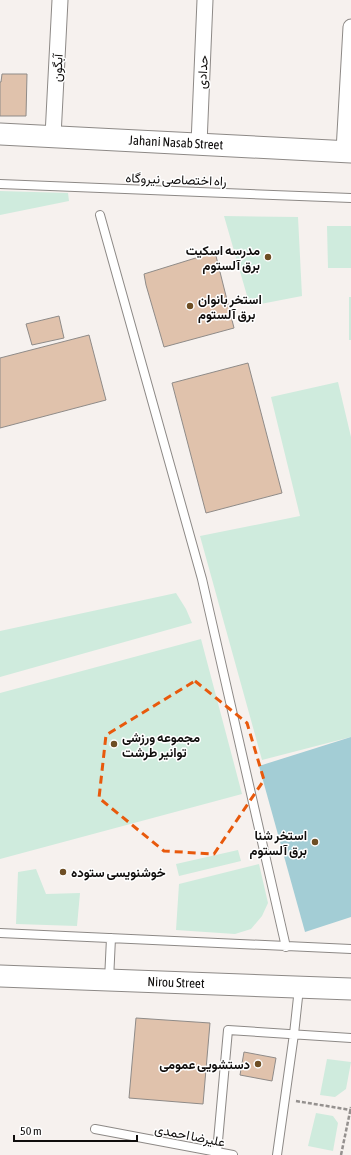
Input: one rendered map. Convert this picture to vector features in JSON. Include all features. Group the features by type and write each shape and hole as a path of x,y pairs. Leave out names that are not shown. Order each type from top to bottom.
{"street":[{"name":"آبگون","path":"53,136 60,0"},
{"name":"حدادی","path":"199,144 205,0"},
{"path":"348,152 351,27"},
{"name":"Jahani Nasab Street","path":"0,134 348,152"},
{"name":"Nirou Street","path":"0,976 351,989"}],"lane":[{"name":"راه اختصاصی نیروگاه","path":"0,184 351,198"},
{"path":"100,215 202,579 286,947"},
{"path":"0,933 351,949"},
{"path":"109,980 111,938"},
{"path":"277,1155 299,987"},
{"path":"217,1152 228,1030 351,1038"},
{"name":"علیرضا احمدی","path":"95,1129 233,1155"}],"path":[{"path":"285,1099 351,1109 341,1155"}],"highlighted area":[{"path":"195,681 247,723 264,780 214,854 164,851 99,798 106,735"}],"green space":[{"path":"0,191 68,193 69,201 0,215"},
{"name":"مدرسه اسکیت برق آلستوم","path":"224,216 298,217 302,296 250,306"},
{"path":"327,226 351,226 351,268 328,268"},
{"path":"349,297 351,297 351,340 349,340"},
{"path":"338,382 351,437 351,737 262,760 200,536 300,516 271,397"},
{"path":"176,593 186,609 192,623 0,677 0,631"},
{"name":"مجموعه ورزشی توانیر طرشت","path":"201,639 242,794 0,859 0,693"},
{"path":"238,850 241,861 179,876 176,864"},
{"path":"259,864 268,903 262,916 251,929 235,934 176,930 179,884"},
{"path":"36,869 46,894 80,893 77,926 16,924 18,872"},
{"path":"327,1059 351,1062 346,1089 335,1097 320,1095"},
{"path":"316,1113 333,1116 338,1123 333,1151 308,1146"}],"water":[{"name":"استخر شنا برق آلستوم","path":"351,737 351,917 305,932 259,766"}],"building":[{"path":"2,74 27,74 26,116 0,116 0,82"},
{"name":"استخر بانوان برق آلستوم","path":"215,252 234,328 164,347 144,274"},
{"path":"59,316 64,338 32,345 26,324"},
{"path":"89,335 106,400 0,428 0,358"},
{"path":"248,363 282,493 206,513 172,383"},
{"path":"136,1018 210,1023 203,1104 129,1098"},
{"name":"دستشویی عمومی","path":"244,1052 276,1058 272,1081 240,1075"}],"place":[{"name":"مدرسه اسکیت برق آلستوم","path":"268,257"},
{"name":"استخر بانوان برق آلستوم","path":"190,306"},
{"name":"مجموعه ورزشی توانیر طرشت","path":"114,744"},
{"name":"استخر شنا برق آلستوم","path":"315,842"},
{"name":"خوشنویسی ستوده","path":"63,872"},
{"name":"دستشویی عمومی","path":"258,1064"}]}
